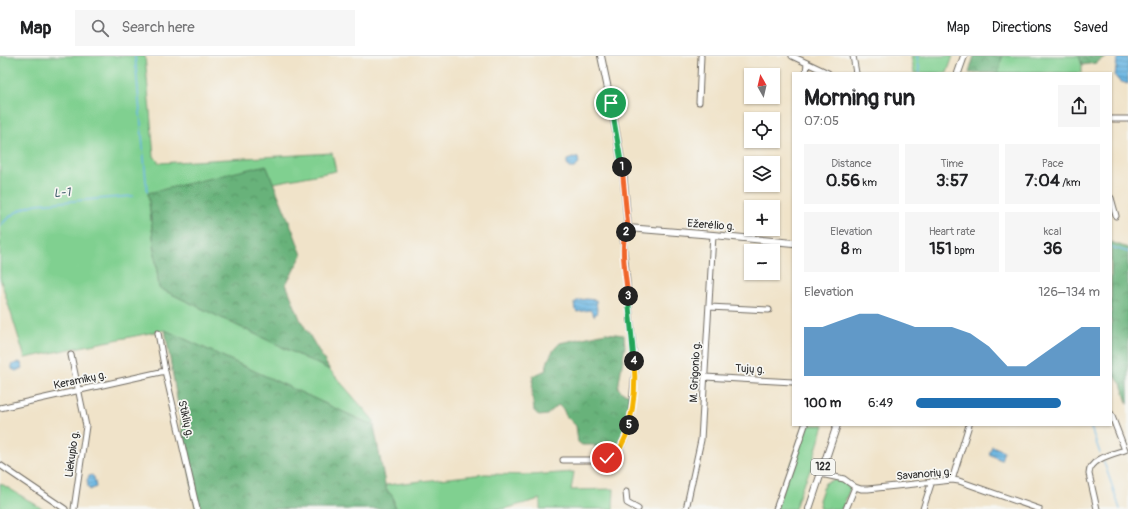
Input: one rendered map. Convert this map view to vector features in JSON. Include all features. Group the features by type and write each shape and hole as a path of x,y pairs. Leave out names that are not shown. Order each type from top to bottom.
{"main road":[{"path":"601,56 623,171 628,228"},
{"path":"958,72 964,56"},
{"name":"Ežerėlio g.","path":"628,228 792,243"},
{"name":"122","path":"809,509 837,426"}],"street":[{"path":"699,102 701,56"},
{"path":"853,56 856,72"},
{"path":"795,57 826,72"},
{"path":"806,72 807,63"},
{"path":"1112,119 1128,119"},
{"path":"1112,202 1116,216"},
{"path":"563,460 598,460 607,458 618,453 626,436 631,416 635,379 623,238 628,228"},
{"name":"M. Grigonio g.","path":"686,509 701,440 713,235"},
{"path":"709,307 769,310"},
{"name":"Stiklių g.","path":"158,333 165,371 197,509"},
{"name":"Liekupio g.","path":"71,355 86,421 86,430 74,509"},
{"name":"Keramikų g.","path":"0,408 165,371"},
{"name":"Tujų g.","path":"705,377 792,382"},
{"path":"1096,509 1089,469 1104,457 1126,450 1112,416"},
{"path":"776,509 805,426"},
{"path":"952,480 970,426"},
{"path":"0,465 65,509"},
{"path":"820,474 844,479 855,487 846,509"},
{"name":"Savanorių g.","path":"855,487 868,489 952,480 959,481 1039,509"},
{"path":"923,509 932,482"},
{"path":"626,492 627,503 638,509"}],"green space":[{"path":"0,56 145,56 154,156 159,163 332,153 336,171 273,183 266,166 149,203 159,288 330,370 374,421 374,426 165,330 25,358 0,278"},
{"path":"911,56 953,56 947,72 914,72"},
{"path":"974,56 1002,56 999,72 969,72"},
{"path":"1002,56 1079,56 1082,65 1082,72 999,72"},
{"path":"1079,56 1106,56 1096,63 1082,65"},
{"path":"266,165 302,255 286,284 300,319 330,370 159,288 148,193"},
{"path":"1112,242 1128,248 1128,405 1121,384 1112,372"},
{"path":"165,330 374,426 386,489 393,497 395,509 196,509"},
{"path":"606,333 624,335 625,347 618,388 623,393 629,394 629,409 625,435 619,449 610,455 596,457 595,445 582,445 578,442 576,426 558,405 547,415 539,416 534,411 532,394 533,376 546,370 550,355 560,343"},
{"path":"805,426 824,426 814,456 813,465 803,486 795,509 776,509"},
{"path":"574,472 571,490 614,489 613,509 540,509 540,499 504,509 395,509 393,497 386,489 386,485 485,474 531,475"},
{"path":"833,480 843,482 850,489 842,509 821,509 819,500 825,483"},
{"path":"0,483 43,509 0,509"}],"water":[{"path":"1121,56 1128,56 1128,84 1119,81 1115,76 1117,60"},
{"path":"576,157 578,158 579,164 574,168 569,168 567,160"},
{"path":"586,299 596,300 596,315 594,316 590,310 577,312 575,310 574,303"},
{"path":"19,362 21,363 22,368 16,371 12,369 12,365"},
{"path":"992,446 1004,451 1001,460 989,454"},
{"path":"92,475 94,477 96,487 90,490 88,488 87,480 89,476"}],"waterway":[{"name":"L-1","path":"135,56 147,192"},
{"path":"917,56 920,72"},
{"name":"L-1","path":"0,226 16,212 25,207 36,204 133,196"},
{"path":"1112,247 1128,252"},
{"path":"1090,426 1100,453"},
{"path":"1104,462 1120,509"}],"route":[{"path":"607,458 618,453 626,436 631,416 635,379 623,238 628,228 623,171 611,103"}]}
